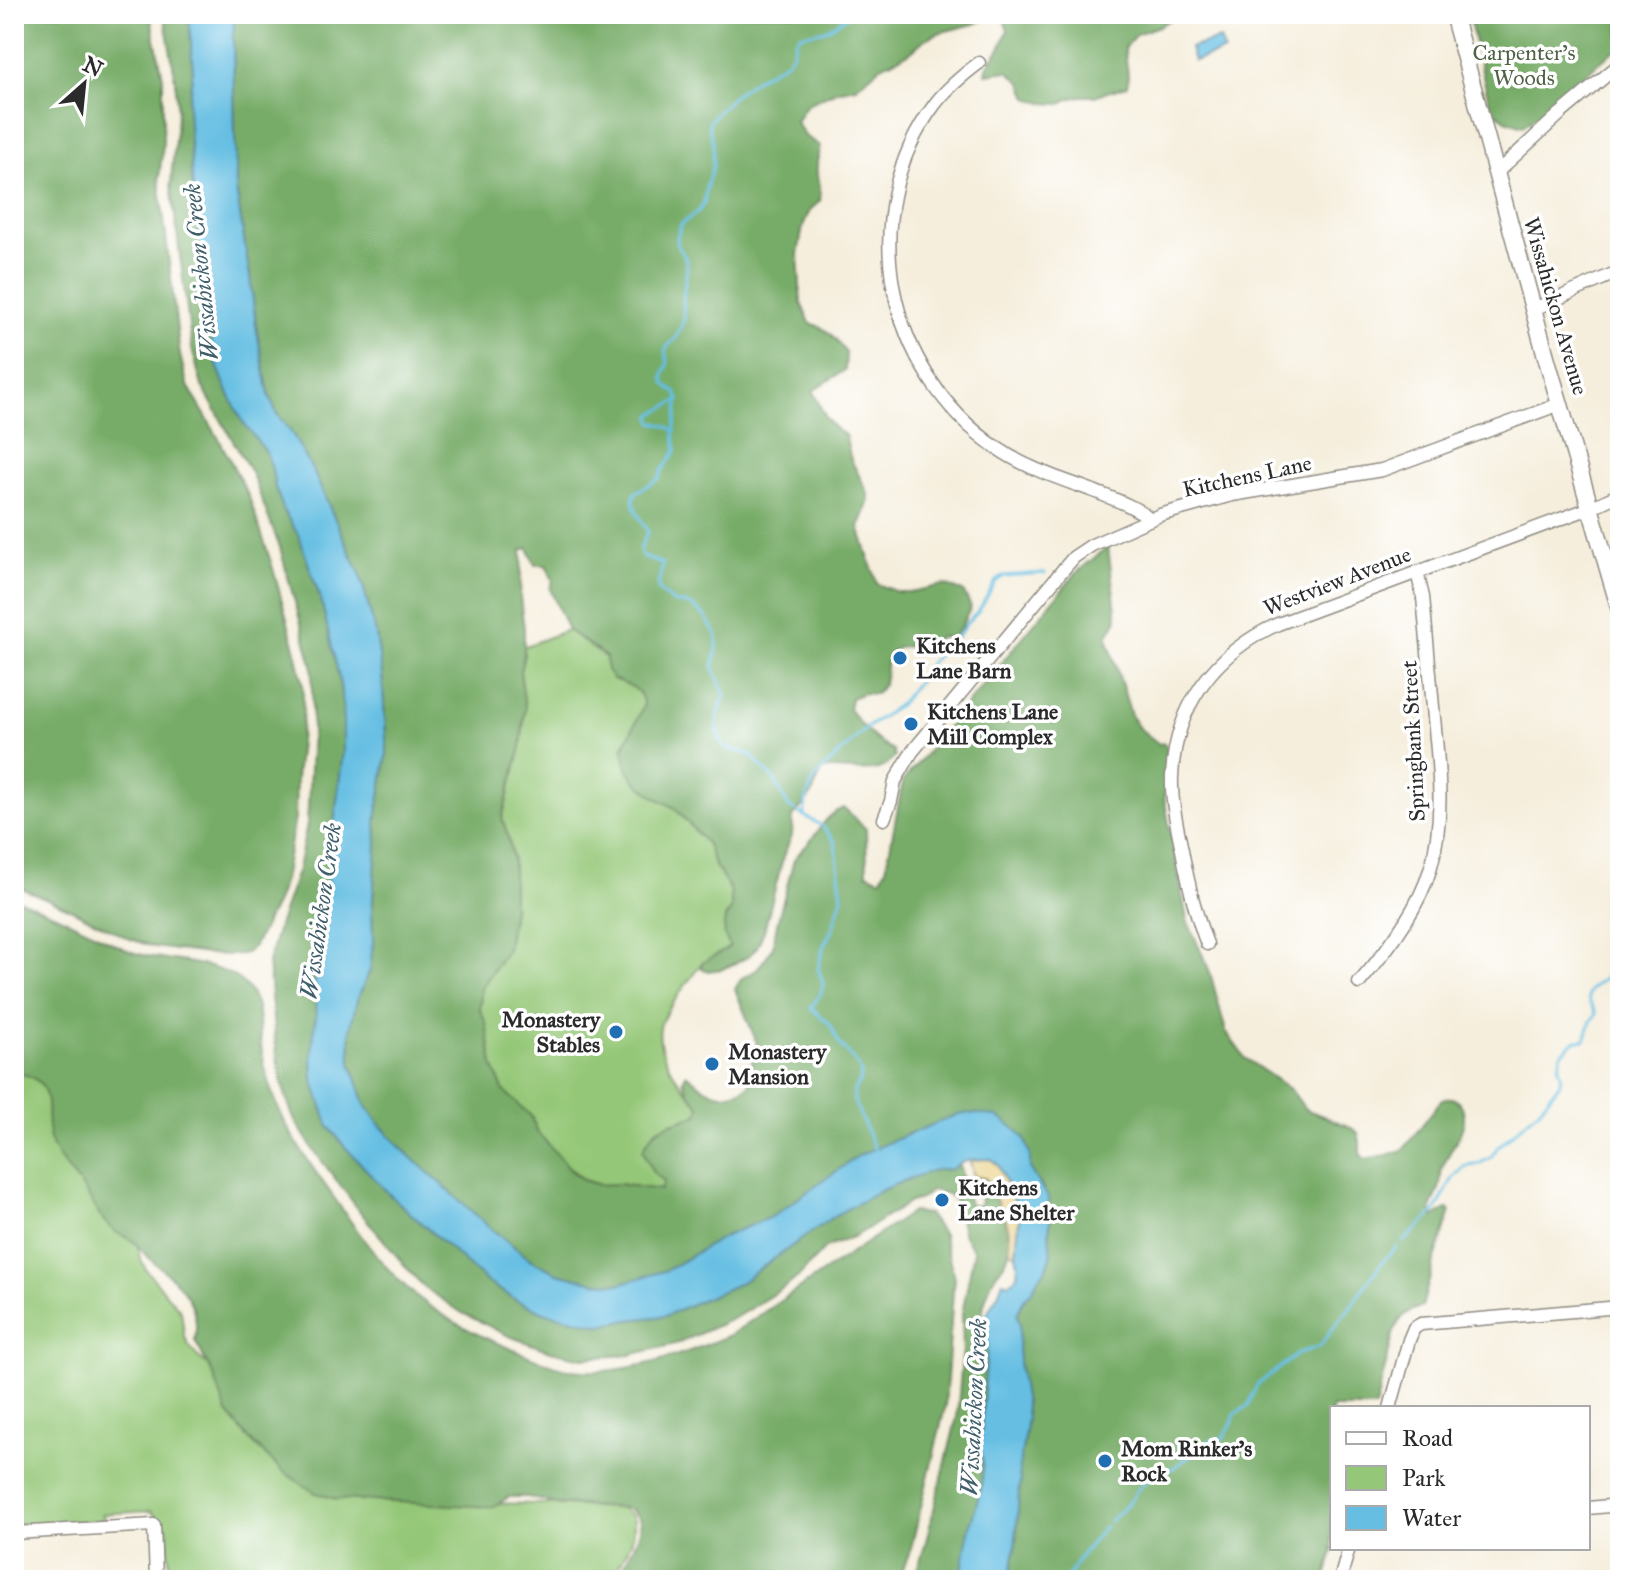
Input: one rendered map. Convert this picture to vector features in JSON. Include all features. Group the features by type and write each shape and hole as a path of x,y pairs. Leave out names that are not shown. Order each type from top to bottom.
{"street":[{"name":"Wissahickon Avenue","path":"1453,14 1620,610"},
{"path":"979,63 946,91 927,116 909,149 898,182 891,215 889,257 893,292 910,344 944,400 987,441 1019,462 1131,506 1151,519"},
{"path":"1496,173 1620,64"},
{"path":"1534,309 1620,271"},
{"name":"Kitchens Lane","path":"884,819 895,781 912,752 1067,564 1092,545 1151,519 1223,496 1382,470 1560,404"},
{"name":"Westview Avenue","path":"1207,944 1191,897 1173,794 1173,763 1177,737 1190,704 1219,663 1257,634 1287,620 1590,508 1620,494"},
{"name":"Springbank Street","path":"1359,983 1392,941 1419,897 1430,870 1437,836 1440,811 1438,763 1423,597 1417,572"},
{"path":"1391,1406 1409,1340 1414,1328 1421,1324 1620,1307"},
{"path":"1590,1508 1620,1505"},
{"path":"14,1533 154,1525 156,1580"},
{"path":"1340,1580 1348,1550"}],"green space":[{"path":"14,14 150,14 163,77 163,145 159,178 180,355 187,384 249,497 272,565 303,685 295,818 284,880 254,946 246,953 207,954 154,947 130,939 14,885"},
{"path":"164,14 189,14 193,70 188,106 192,178 207,321 215,360 242,420 266,452 285,513 299,536 322,604 339,677 343,752 326,915 314,966 316,1015 312,1051 313,1079 329,1127 389,1194 487,1282 518,1301 547,1313 601,1325 665,1316 740,1283 834,1216 911,1177 951,1169 959,1164 969,1205 978,1206 981,1203 974,1176 985,1178 1005,1221 1010,1247 991,1284 983,1310 988,1333 980,1449 983,1477 961,1580 913,1580 924,1549 957,1417 963,1348 962,1314 974,1251 964,1236 954,1209 955,1200 948,1194 932,1190 857,1235 825,1248 788,1285 736,1317 679,1343 630,1355 583,1358 550,1351 509,1336 462,1313 425,1288 361,1213 312,1148 293,1117 276,1052 268,962 298,869 307,824 312,664 280,548 252,474 202,386 192,349 171,185 177,97"},
{"path":"235,14 1173,14 1174,17 1159,26 1136,34 1125,48 1127,86 1094,96 1068,99 1061,104 1043,103 1028,98 1022,83 1008,71 986,74 1008,30 1002,15 995,15 938,33 909,53 881,66 856,87 836,91 805,107 796,122 805,136 820,146 817,171 821,193 820,201 810,210 803,226 798,254 801,303 810,323 831,334 846,353 845,370 813,391 829,422 845,435 851,460 867,491 869,499 859,527 877,584 898,592 944,585 963,591 971,607 952,638 939,637 928,645 895,650 886,663 884,682 875,694 864,693 851,698 849,709 874,738 893,750 895,757 878,769 822,770 812,794 793,817 792,836 757,947 748,957 723,969 707,971 702,969 701,964 730,946 724,926 731,910 731,891 714,864 707,844 675,808 636,782 627,768 623,749 644,705 640,694 613,679 607,670 606,657 568,630 550,589 553,580 546,565 535,565 528,548 522,550 520,597 524,655 520,671 525,708 521,747 502,818 513,860 513,909 507,949 481,989 480,1010 486,1023 493,1065 503,1090 531,1116 538,1133 573,1172 583,1180 600,1185 618,1184 661,1190 664,1181 653,1172 643,1150 658,1129 698,1114 700,1106 683,1080 686,1074 716,1093 731,1093 749,1085 757,1043 735,989 742,978 755,971 773,946 794,860 827,819 844,808 866,829 867,873 880,879 886,869 903,781 1077,572 1108,547 1117,619 1107,637 1132,718 1139,728 1167,747 1164,797 1187,920 1210,972 1226,1032 1245,1058 1291,1090 1305,1109 1357,1132 1364,1159 1403,1150 1442,1099 1455,1100 1463,1110 1463,1127 1442,1169 1431,1209 1434,1217 1447,1209 1451,1211 1422,1307 1405,1315 1394,1331 1375,1406 1330,1406 1330,1550 1333,1550 1325,1580 1007,1580 1015,1546 1019,1471 1027,1417 1020,1373 1020,1325 1017,1314 1047,1267 1050,1218 1043,1188 1030,1168 1030,1154 1024,1138 912,1132 858,1156 773,1216 725,1236 667,1270 620,1284 557,1273 531,1260 403,1150 365,1104 351,1063 350,1028 357,1000 370,970 373,942 376,821 387,753 382,674 376,635 360,574 313,471 277,414 269,395 236,189"},
{"name":"Carpenter's Woods","path":"1468,14 1620,14 1620,47 1523,126 1506,120 1491,109"},
{"path":"568,630 606,658 607,670 621,682 635,686 642,697 644,705 623,749 636,782 675,808 707,844 714,864 731,891 731,910 725,918 725,936 730,946 701,964 661,1023 661,1046 670,1069 701,1106 698,1114 656,1129 643,1150 653,1172 664,1181 661,1190 618,1184 600,1185 583,1180 555,1154 538,1133 531,1116 503,1090 493,1065 486,1023 480,1010 481,989 507,949 513,909 513,860 502,818 521,747 525,708 520,671 523,647"},
{"path":"14,898 129,951 208,966 234,976 244,984 257,1006 266,1071 284,1121 371,1249 394,1276 440,1313 485,1338 548,1363 572,1370 612,1370 653,1363 712,1343 730,1335 912,1212 928,1214 943,1235 954,1277 945,1407 911,1548 899,1580 624,1580 624,1566 636,1543 640,1526 635,1513 626,1508 557,1504 528,1497 509,1497 492,1507 336,1499 316,1493 282,1471 227,1413 213,1374 195,1341 195,1315 186,1294 134,1242 115,1232 102,1218 53,1146 43,1088 38,1081 14,1073"},
{"path":"14,1066 43,1083 135,1237 146,1270 181,1311 184,1334 197,1356 216,1371 485,1503 621,1508 633,1516 634,1533 611,1580 170,1580 168,1529 151,1511 102,1514 106,1520 14,1525"}],"sand":[{"path":"984,1158 998,1165 1019,1211 1016,1255 1010,1250 1006,1219 989,1183 985,1178 974,1176 970,1161"}],"water":[{"path":"189,14 235,14 236,189 269,395 277,414 313,471 360,574 376,635 387,753 376,821 370,970 357,1000 350,1029 351,1063 365,1104 403,1150 531,1260 557,1273 619,1284 667,1270 725,1236 773,1216 858,1156 961,1113 998,1117 1013,1127 1024,1138 1030,1154 1030,1168 1048,1197 1051,1257 1017,1314 1020,1325 1020,1373 1027,1417 1019,1471 1015,1546 1007,1580 961,1580 983,1468 980,1449 988,1333 986,1316 1003,1281 1013,1281 1018,1264 1019,1211 998,1165 991,1159 969,1160 952,1169 935,1170 882,1190 834,1216 740,1283 665,1316 601,1325 547,1313 518,1301 487,1282 389,1194 329,1127 313,1079 316,1015 314,966 326,915 343,752 343,707 322,604 299,536 285,513 266,452 242,421 215,360 207,321 192,178 188,106 193,70"},
{"path":"1220,39 1224,51 1194,61 1190,48"}],"waterway":[{"path":"14,24 20,14"},
{"name":"Kitchens Lane","path":"851,14 826,30 800,35 786,62 737,93 709,122 713,166 704,203 698,212 681,224 677,238 687,269 684,319 676,338 665,351 668,363 663,377 679,400 674,434 676,451 659,479 636,492 633,500 648,532 641,554 663,564 659,591 675,603 692,606 705,616 717,636 713,667 725,695 717,722 718,735 725,748 750,754 775,781 789,807 822,826 835,842 842,897 818,968 823,983 821,993 811,1008 830,1024 839,1043 858,1065 861,1073 854,1090 854,1101 875,1150"},
{"name":"Kitchens Lane","path":"675,431 653,422 651,418 679,400"},
{"path":"804,814 811,786 819,773 868,727 900,704 926,667 950,647 978,612 996,581 1004,576 1045,573"},
{"path":"1403,1242 1435,1212 1453,1178 1464,1167 1491,1157 1540,1109 1560,1083 1561,1054 1576,1040 1585,1040 1596,1014 1589,1001 1590,990 1604,979 1612,967 1620,965"},
{"path":"1110,1521 1151,1476 1173,1468 1210,1441 1223,1438 1235,1414 1248,1406 1257,1385 1299,1353 1321,1346 1378,1267 1397,1247"},
{"path":"1066,1580 1105,1526"}],"place":[{"name":"Kitchens Lane Barn","path":"900,658"},
{"name":"Kitchens Lane Mill Complex","path":"911,724"},
{"name":"Monastery Stables","path":"616,1032"},
{"name":"Monastery Mansion","path":"712,1064"},
{"name":"Kitchens Lane Shelter","path":"942,1200"},
{"name":"Mom Rinker's Rock","path":"1105,1461"}],"water label":[{"name":"Wissahickon Creek","path":"201,272"},
{"name":"Wissahickon Creek","path":"321,911"},
{"name":"Wissahickon Creek","path":"974,1407"}]}
